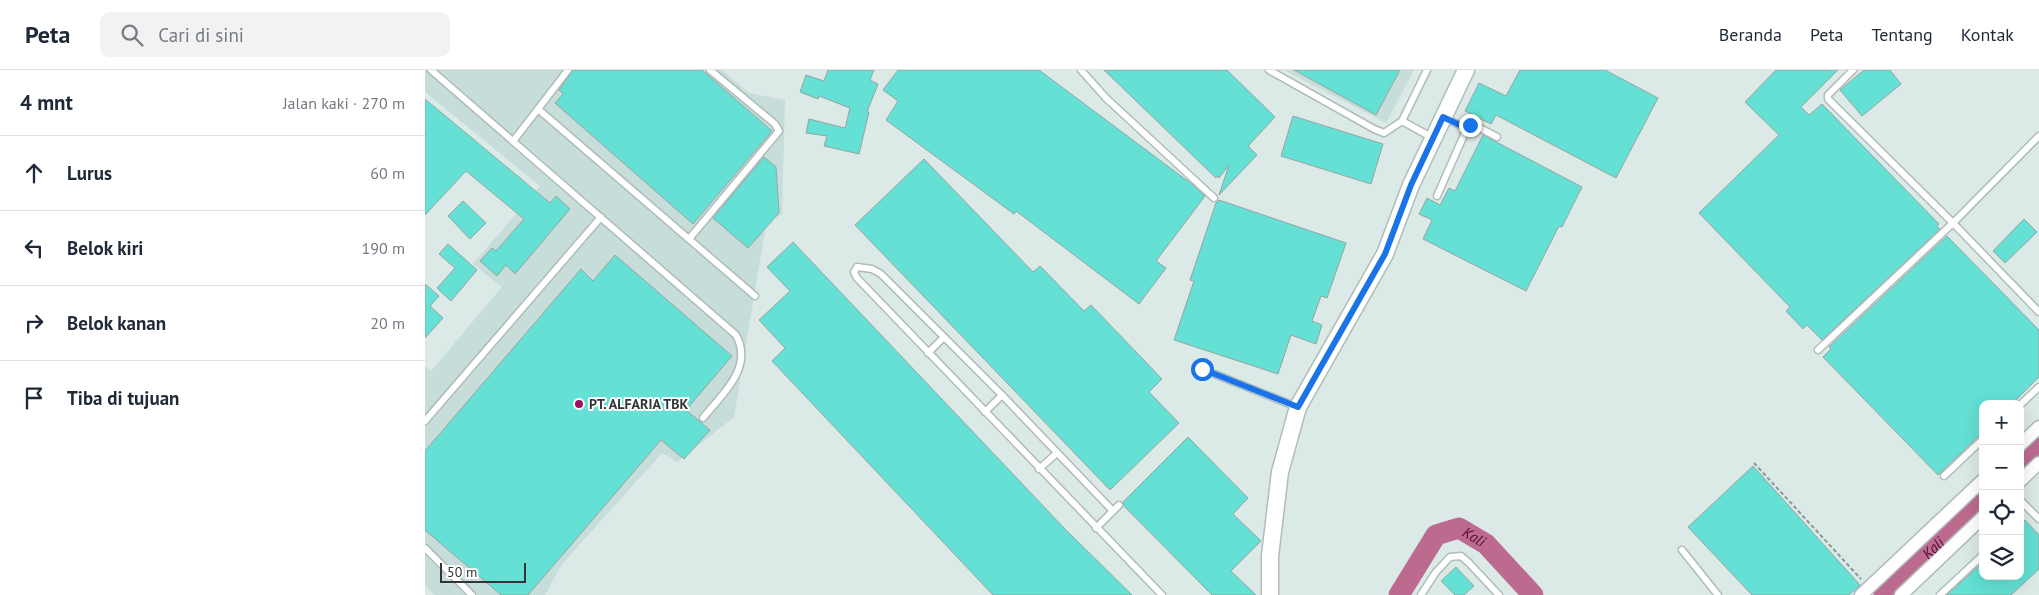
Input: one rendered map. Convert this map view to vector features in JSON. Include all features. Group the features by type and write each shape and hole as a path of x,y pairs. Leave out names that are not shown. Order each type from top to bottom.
{"street":[{"path":"1270,595 1270,556 1279,472 1298,407 1385,254 1411,185 1466,70"},
{"path":"2024,441 2039,427"},
{"path":"2024,477 2039,463"},
{"path":"1865,591 1979,484"},
{"path":"1901,595 1979,521"}],"lane":[{"path":"431,70 514,140 736,335 739,340 742,360 739,372 703,418"},
{"path":"514,140 568,70"},
{"path":"689,239 779,131 775,124 710,70"},
{"path":"1081,70 1106,98 1214,198"},
{"path":"1269,70 1384,133 1402,121 1427,70"},
{"path":"1853,70 1828,95 1828,98 2039,312"},
{"path":"538,109 755,296"},
{"path":"1443,117 1466,128"},
{"path":"1402,121 1433,138"},
{"path":"1437,196 1466,128 1474,125 1497,137"},
{"path":"1818,350 1953,223 2039,136"},
{"path":"425,421 601,217"},
{"path":"1113,511 1002,395 881,274 873,269 857,267 854,272 857,278 1162,595"},
{"path":"928,353 945,337"},
{"path":"1202,369 1298,407"},
{"path":"2024,401 2039,387"},
{"path":"985,412 1002,395"},
{"path":"1944,476 1979,443"},
{"path":"1039,469 1057,453"},
{"path":"2024,504 2039,519"},
{"path":"1096,528 1119,506"},
{"path":"425,548 472,595"},
{"path":"1682,550 1718,595"},
{"path":"1421,595 1436,572 1449,557 1461,556 1499,595"},
{"path":"1940,595 1979,559"}],"path":[{"path":"1754,463 1865,591"}],"shaded area":[{"path":"425,70 722,70 749,93 785,100 782,215 767,219 734,417 677,462 662,453 562,564 545,595 435,595 425,586 425,366 431,371 502,287 473,264 540,186 425,92"},
{"path":"1284,70 1414,70 1386,123"}],"building":[{"path":"573,70 702,70 772,131 693,224 555,103 563,94 559,90"},
{"path":"828,70 874,70 870,80 878,84 867,112 869,112 859,154 824,146 827,136 806,133 809,119 845,128 850,108 819,96 818,99 800,92 806,75 824,81"},
{"path":"898,70 1039,70 1193,185 1205,196 1156,261 1166,268 1139,304 1016,211 1014,214 886,120 898,101 883,90"},
{"path":"1104,70 1227,70 1275,117 1248,146 1257,155 1219,195 1229,165 1219,178 1218,176 1216,178"},
{"path":"1294,70 1400,70 1376,115"},
{"path":"1520,70 1605,70 1658,98 1616,178 1496,115 1491,124 1465,111 1479,83 1506,96"},
{"path":"1776,70 1838,70 1801,107 1809,115 1822,104 1939,224 1937,226 1940,229 1822,340 1807,325 1803,329 1786,311 1790,307 1699,213 1779,135 1745,102"},
{"path":"1864,70 1890,70 1901,84 1862,116 1840,90"},
{"path":"425,99 550,203 556,196 570,209 515,274 506,265 497,276 480,261 492,248 496,251 524,219 466,171 425,215"},
{"path":"1293,116 1383,144 1371,184 1281,156"},
{"path":"1483,135 1582,187 1562,227 1559,226 1526,291 1423,239 1432,220 1419,214 1427,198 1440,205 1449,188 1455,191"},
{"path":"764,157 776,167 779,213 748,248 713,218"},
{"path":"924,159 1033,272 1040,266 1084,311 1091,305 1162,379 1149,392 1179,423 1110,490 855,225"},
{"path":"1219,200 1346,243 1327,298 1321,296 1312,321 1322,325 1316,344 1291,335 1278,374 1174,340 1194,281 1190,280 1216,203"},
{"path":"463,201 486,223 470,239 448,216"},
{"path":"2024,219 2037,232 2005,263 1993,251"},
{"path":"1947,236 2039,330 2039,377 2016,400 1979,400 1979,436 1938,475 1823,357 1831,349 1829,347"},
{"path":"793,242 1065,529 1132,595 993,595 772,361 785,348 759,320 790,291 767,267"},
{"path":"448,244 477,270 451,301 437,288 455,268 439,254"},
{"name":"PT. ALFARIA TBK","path":"615,255 732,356 686,410 710,430 684,459 661,440 528,595 501,595 425,530 425,451 581,269 593,281"},
{"path":"425,284 439,296 430,306 443,318 425,338"},
{"path":"1188,437 1248,498 1233,514 1261,541 1231,571 1256,595 1212,595 1124,506 1123,502"},
{"path":"1753,466 1860,585 1849,595 1752,595 1688,527"},
{"path":"2024,521 2039,535 2039,569 2011,595 1947,595 1979,566 1979,580 2024,580"},
{"path":"1456,567 1474,586 1464,595 1455,595 1441,581"}],"waterway":[{"name":"Kali","path":"2024,462 2039,448"},
{"name":"Kali","path":"1884,595 1979,505"},
{"name":"Kali","path":"1399,595 1436,535 1459,528 1486,544 1533,595"}],"place":[{"name":"PT. ALFARIA TBK","path":"579,404"}],"route":[{"path":"1202,369 1298,407 1385,254 1411,185 1443,117 1466,128 1470,125"}]}
